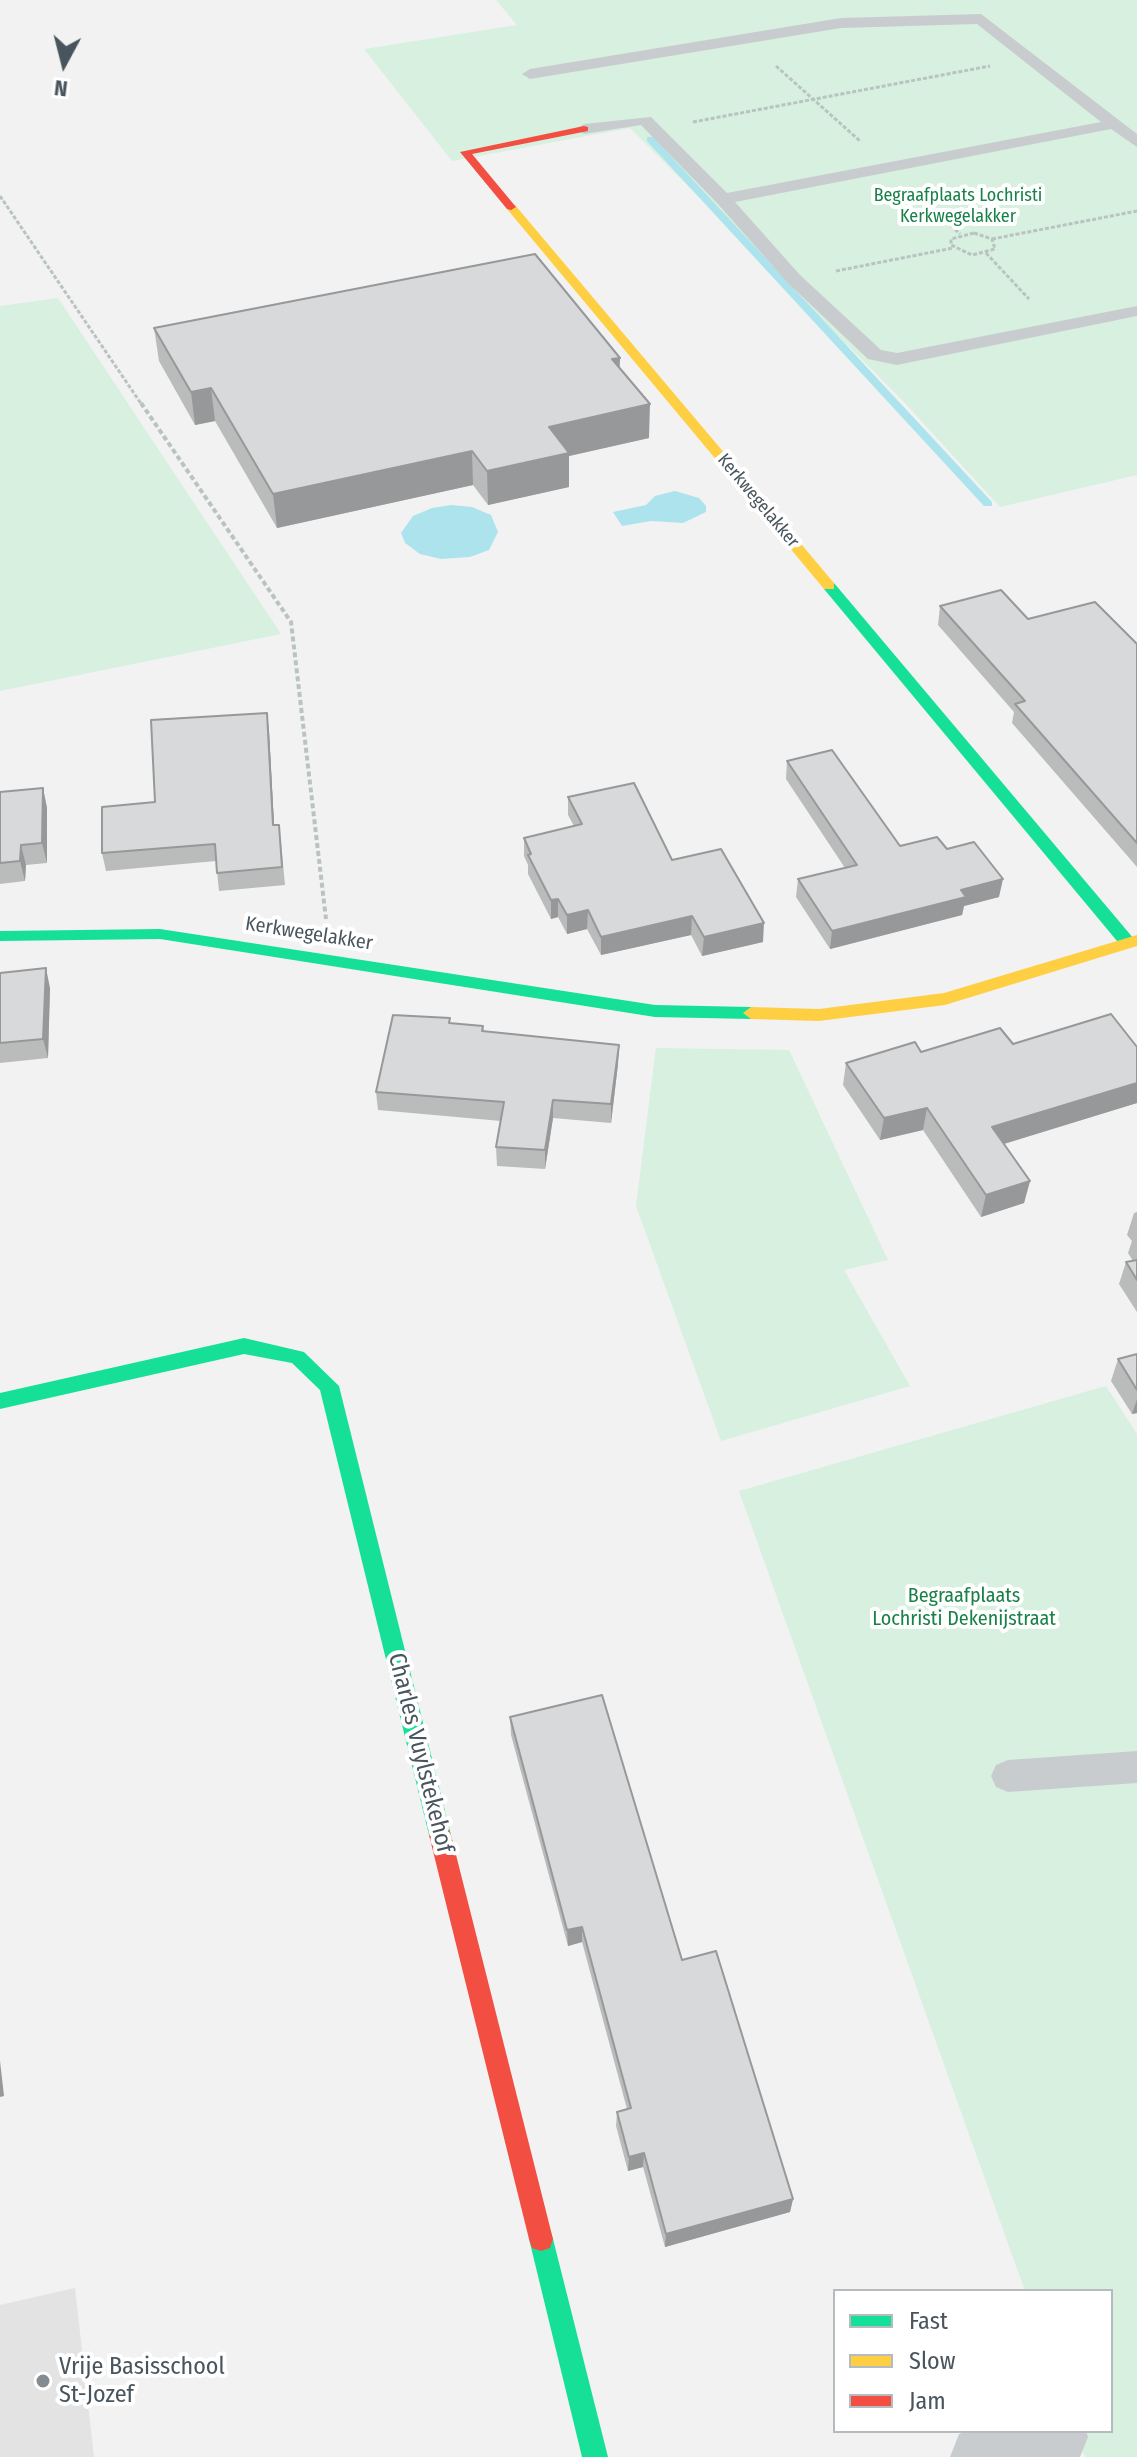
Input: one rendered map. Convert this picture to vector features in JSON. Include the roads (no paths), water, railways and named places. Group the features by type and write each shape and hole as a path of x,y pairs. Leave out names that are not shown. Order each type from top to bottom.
{"street":[{"name":"Kerkwegelakker","path":"0,936 160,934 655,1011 819,1015 945,999 1133,942 465,152 584,129"},
{"name":"Charles Vuylstekehof","path":"0,1401 244,1346 297,1357 329,1386 595,2457"},
{"path":"982,2457 1056,2437"}],"lane":[{"path":"530,74 841,23 981,19 1137,142"},
{"path":"584,129 645,120 723,199 794,279 875,355 897,359 1137,311"},
{"path":"723,199 1114,124"},
{"path":"1008,1776 1137,1767"}],"water":[{"path":"675,491 699,498 706,506 706,512 683,523 651,521 622,526 613,512 646,505 655,496"},
{"path":"451,505 472,507 491,515 498,532 489,550 470,557 441,559 420,554 405,543 401,533 413,516 432,508"}],"waterway":[{"path":"650,139 988,504"}],"place":[{"name":"Vrije Basisschool St-Jozef","path":"43,2381"}],"park label":[{"name":"Begraafplaats Lochristi Kerkwegelakker","path":"958,206"},
{"name":"Begraafplaats Lochristi Dekenijstraat","path":"964,1608"}]}
